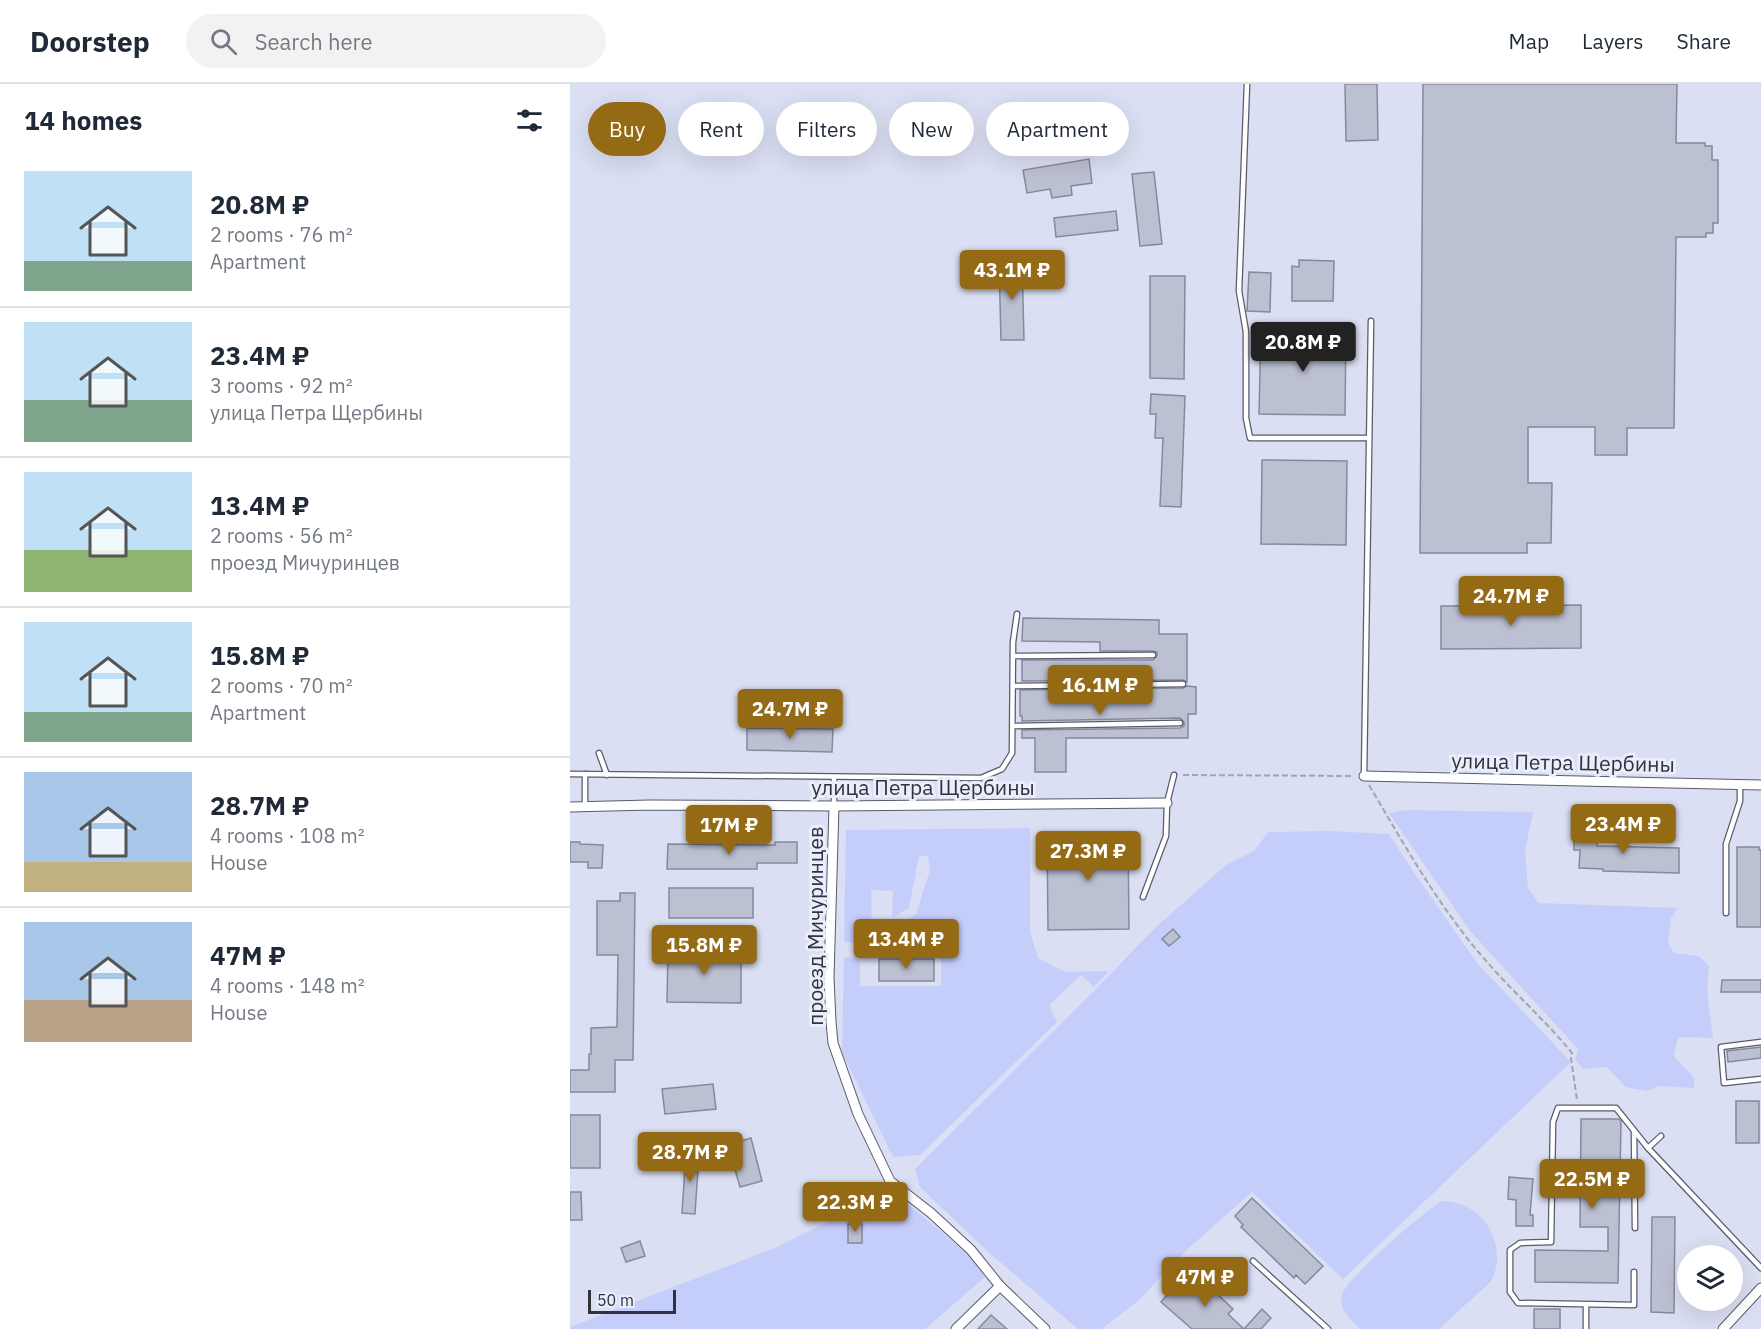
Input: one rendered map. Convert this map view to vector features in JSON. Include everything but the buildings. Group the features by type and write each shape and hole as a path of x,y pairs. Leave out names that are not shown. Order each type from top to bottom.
{"street":[{"name":"улица Петра Щербины","path":"1364,776 1761,785"},
{"name":"улица Петра Щербины","path":"570,807 1167,803"},
{"name":"проезд Мичуринцев","path":"834,806 829,977 833,1044 858,1114 890,1181 931,1213 970,1250 1000,1286 1045,1329"},
{"path":"956,1329 1000,1286"},
{"path":"1723,1329 1761,1288"}],"lane":[{"path":"1247,84 1239,291 1246,332 1246,418 1250,438 1369,438"},
{"path":"1364,776 1371,321"},
{"path":"570,774 981,778 1002,769 1012,753 1013,642 1017,614"},
{"path":"1013,656 1153,655"},
{"path":"1013,686 1183,684"},
{"path":"1013,726 1180,723"},
{"path":"600,753 607,775"},
{"path":"585,774 585,807"},
{"path":"1143,897 1166,836 1167,803 1174,775"},
{"path":"834,777 834,806"},
{"path":"1726,913 1726,844 1740,801 1740,785"},
{"path":"1761,1042 1721,1047 1724,1083 1761,1079"},
{"path":"1634,1272 1634,1305 1518,1303 1510,1292 1510,1250 1520,1243 1551,1242 1553,1122 1558,1108 1616,1108 1648,1148 1761,1268"},
{"path":"1634,1131 1635,1228"},
{"path":"1648,1148 1661,1136"},
{"path":"1253,1261 1328,1329"},
{"path":"1586,1305 1586,1329"}],"path":[{"path":"1174,775 1364,776 1418,867 1451,915 1486,961 1572,1053 1578,1108"}],"shaded area":[{"path":"1406,810 1533,812 1525,850 1528,888 1539,903 1678,908 1671,918 1668,943 1674,953 1699,956 1709,966 1707,990 1713,1038 1678,1037 1674,1056 1694,1078 1694,1088 1659,1086 1647,1091 1626,1087 1607,1067 1583,1069 1575,1060 1578,1049 1470,931 1389,813"},
{"path":"1030,828 1030,932 1038,958 1065,972 1109,971 1094,987 1081,975 1049,1005 1057,1022 920,1155 893,1157 842,1052 844,957 856,958 860,962 860,986 941,986 941,948 891,948 883,944 884,937 916,914 930,870 928,856 919,856 909,908 892,918 893,891 871,890 871,922 867,938 862,941 844,942 846,830"},
{"path":"1329,831 1389,834 1477,963 1571,1062 1343,1279 1252,1192 1181,1255 1139,1300 1102,1329 1078,1329 985,1249 920,1187 915,1169 1156,927 1226,865 1254,851 1268,832"},
{"path":"1442,1201 1465,1206 1474,1211 1488,1226 1496,1247 1497,1259 1496,1270 1491,1281 1439,1329 1360,1329 1346,1314 1342,1305 1342,1295 1347,1286 1387,1245"},
{"path":"907,1203 978,1263 985,1277 925,1329 570,1329 570,1327 777,1247 859,1206"}]}
